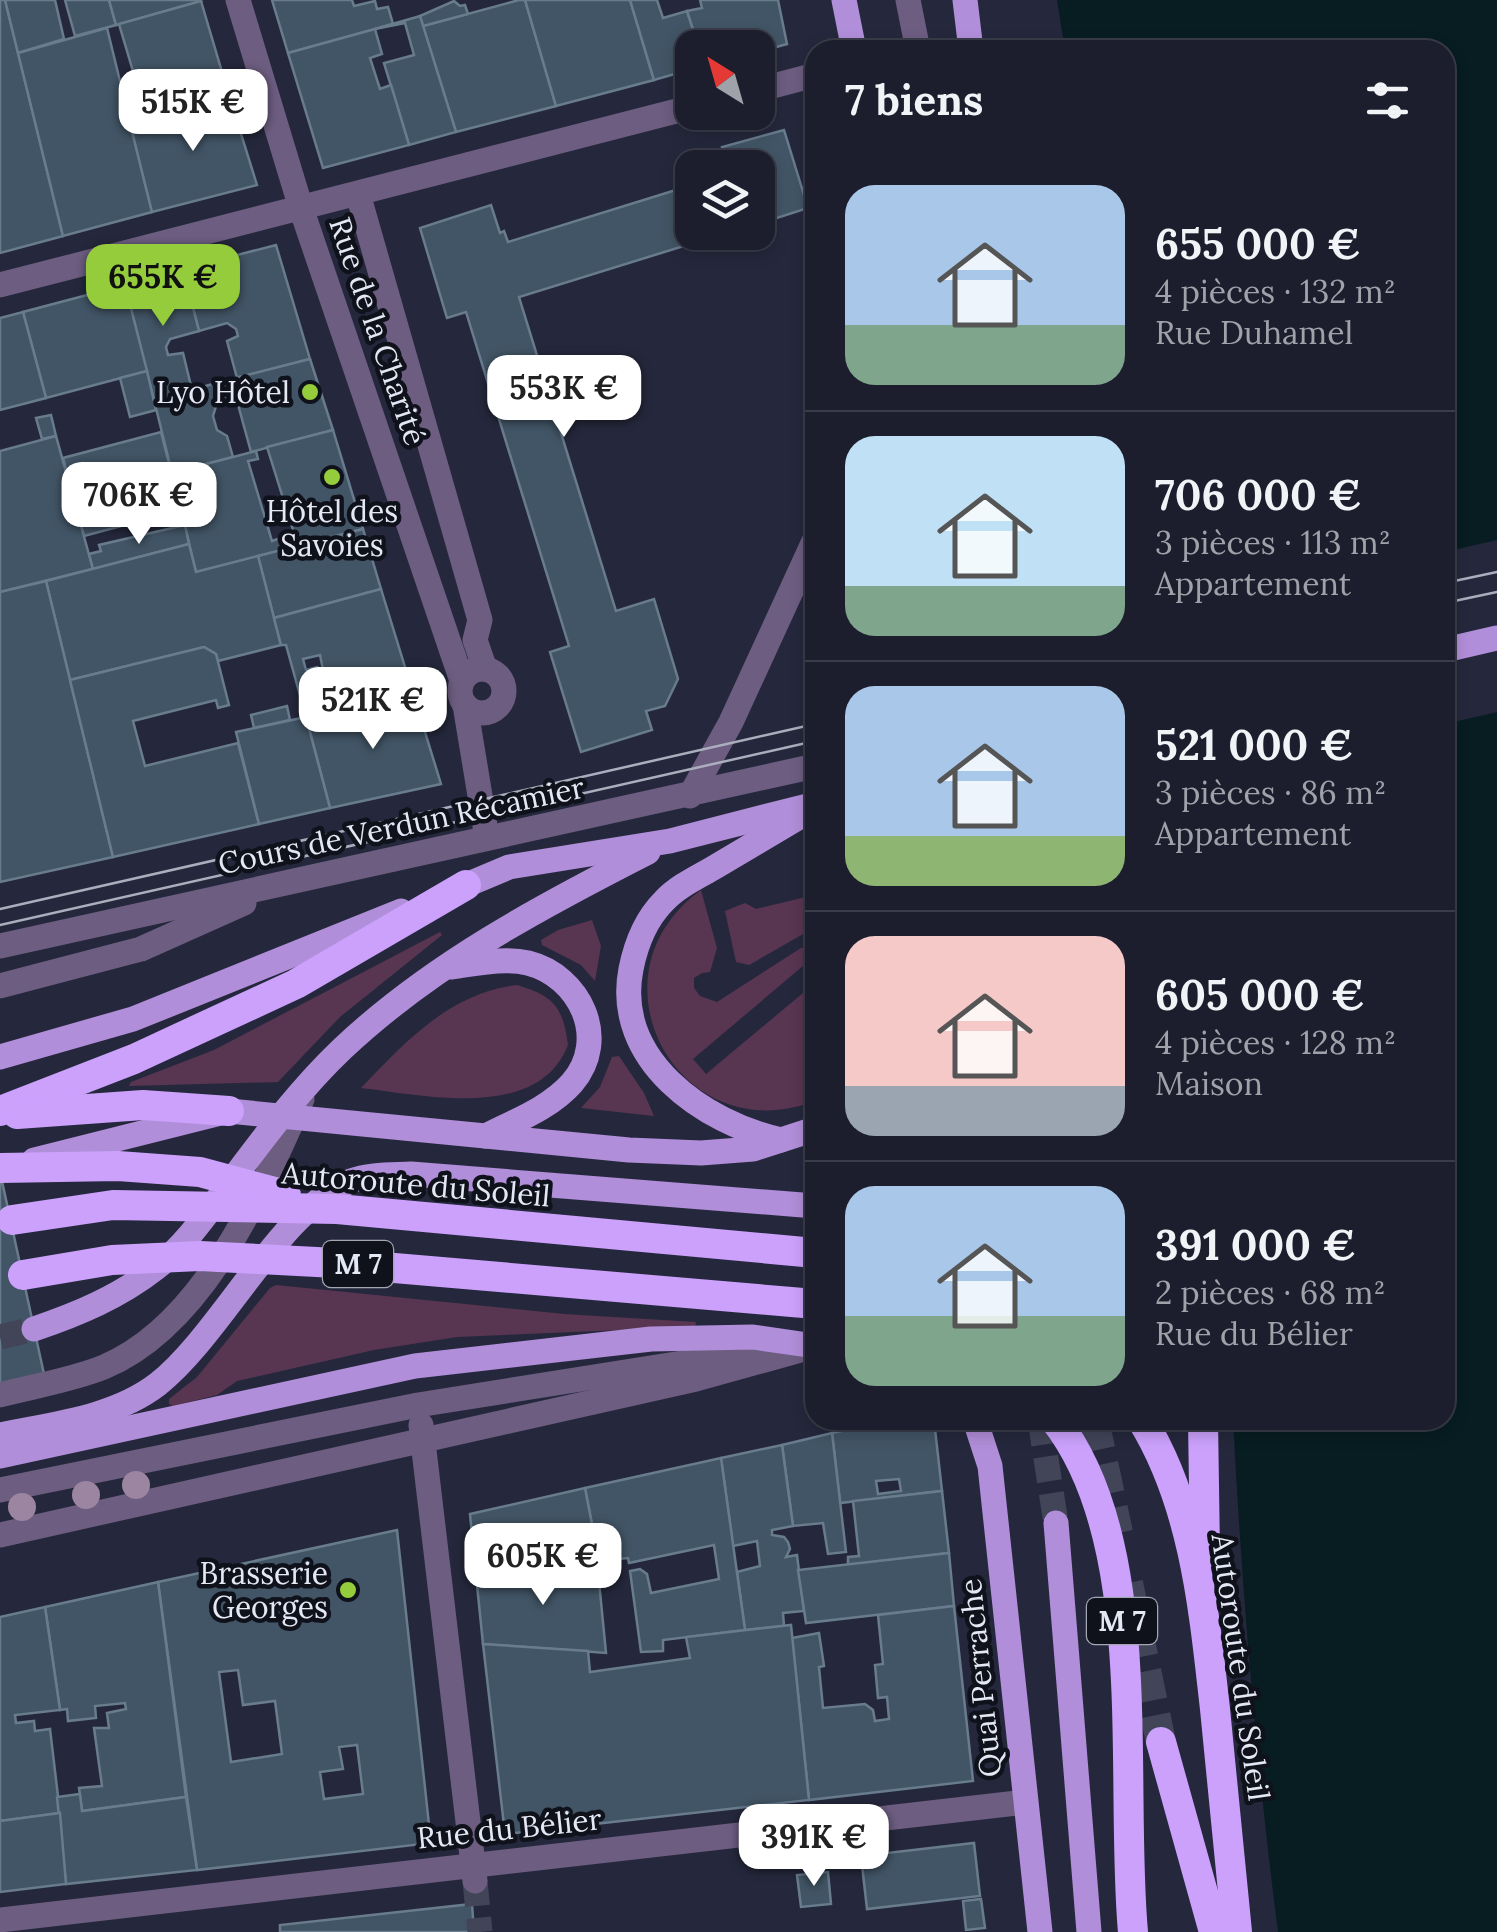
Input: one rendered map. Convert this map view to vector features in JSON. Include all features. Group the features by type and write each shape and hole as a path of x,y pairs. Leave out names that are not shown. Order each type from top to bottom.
{"highway":[{"path":"0,1113 134,1058 296,984 466,885"},
{"path":"0,1113 143,1105 228,1110"},
{"path":"0,1168 118,1166 200,1172 337,1209"},
{"name":"Autoroute du Soleil","path":"12,1220 114,1205 337,1209 805,1252"},
{"name":"M 7","path":"23,1275 112,1260 200,1256 336,1262 805,1303"},
{"name":"M 7","path":"1061,1430 1088,1473 1110,1543 1122,1622 1133,1932"},
{"name":"Autoroute du Soleil","path":"1147,1430 1168,1472 1184,1519 1206,1631 1237,1932"},
{"path":"1203,1430 1206,1631"},
{"path":"1161,1742 1214,1932"}],"main road":[{"path":"844,0 852,40"},
{"path":"966,0 969,40"},
{"path":"1455,648 1497,638"},
{"path":"0,1057 133,1019 509,866 670,841 805,808"},
{"path":"786,1141 732,1124 704,1110 672,1086 658,1070 634,1024 630,978 642,934 664,901 805,812"},
{"path":"34,1329 86,1311 134,1285 190,1234 271,1128 343,1048 446,968 513,922 670,841"},
{"path":"446,968 510,960 547,969 575,992 588,1023 586,1057 574,1080 553,1100 486,1136"},
{"path":"0,1168 228,1110 629,1150 701,1153 753,1149 805,1133"},
{"path":"0,1436 88,1416 128,1403 156,1386 192,1354 292,1226 333,1190 353,1180 411,1174 805,1205"},
{"path":"0,1456 415,1366 651,1340 754,1337 805,1345"},
{"name":"Quai Perrache","path":"978,1430 990,1466 1040,1932"},
{"path":"1056,1523 1089,1932"}],"street":[{"name":"Rue de la Charité","path":"238,0 302,208 471,685"},
{"path":"908,0 916,40"},
{"path":"775,86 805,78"},
{"path":"0,285 675,111"},
{"name":"Rue de la Charité","path":"358,194 480,620 474,640 471,685 486,838"},
{"path":"690,796 731,722 805,561"},
{"name":"Cours de Verdun Récamier","path":"0,946 805,768"},
{"path":"0,986 141,950 294,881"},
{"path":"0,1395 108,1366 168,1322 203,1284 266,1180 308,1085"},
{"path":"0,1490 418,1405 653,1365 805,1347"},
{"path":"0,1535 742,1368 805,1349"},
{"path":"418,1405 474,1873"},
{"name":"Rue du Bélier","path":"0,1920 474,1873 1025,1802"}],"shaded area":[{"path":"1057,0 1497,0 1497,1932 1278,1932 1251,1677 1234,1430 1455,1430 1455,40 1063,40"},
{"path":"701,890 717,948 710,972 694,978 694,988 700,996 717,1002 805,948 805,964 693,1059 706,1074 805,991 805,1103 766,1110 723,1102 688,1080 662,1047 649,1008 649,967 666,926"},
{"path":"805,897 805,933 749,965 736,962 725,911 745,903 756,909"},
{"path":"592,920 601,946 595,981 581,965 542,945 541,940 558,930"},
{"path":"440,932 442,935 340,1017 278,1082 129,1086 214,1050"},
{"path":"517,985 540,994 554,1005 563,1021 568,1045 553,1069 532,1085 477,1098 361,1088 412,1037 450,1009 493,990"},
{"path":"619,1056 654,1116 581,1108 600,1087 612,1057"},
{"path":"276,1285 564,1314 696,1322 695,1327 457,1337 374,1350 237,1381 217,1395 169,1404 169,1399 197,1377"}],"pier":[{"path":"1497,540 1497,712 1455,722 1455,550"}],"building":[{"path":"0,0 5,0 63,236 0,253"},
{"path":"5,0 55,0 64,39 18,53"},
{"path":"65,0 109,0 116,25 75,36"},
{"path":"109,0 200,0 201,1 116,25"},
{"path":"272,0 352,0 354,6 375,1 377,9 388,7 393,24 288,53"},
{"path":"525,0 556,106 456,132 423,26"},
{"path":"525,0 630,0 654,80 556,106"},
{"path":"630,0 657,0 663,18 687,11 693,30 675,30 675,74 654,80"},
{"path":"700,0 778,0 787,44 775,47 775,30 693,30 687,11 702,8"},
{"path":"201,1 227,89 129,119 121,83 135,78 119,24"},
{"path":"454,1 465,5 468,14 423,26 420,16"},
{"path":"420,16 456,132 409,145 384,63 414,55 405,23 375,29"},
{"path":"107,28 152,212 63,236 18,53"},
{"path":"375,29 382,54 370,58 380,89 391,85 409,145 323,168 288,53"},
{"path":"227,89 257,185 152,212 129,119 149,113 156,130 188,122 182,103"},
{"path":"784,130 805,209 775,219 775,150 722,147"},
{"path":"675,190 675,249 519,297 616,611 654,599 678,679 665,706 646,711 652,730 581,752 550,652 569,646 466,312 447,318 420,228 491,205 500,233 504,231 508,242"},
{"path":"276,245 310,359 237,378 227,341 238,336 236,329 227,323 199,331 183,269"},
{"path":"183,269 199,331 170,339 166,347 168,355 183,353 192,390 154,400 125,285"},
{"path":"125,285 147,371 46,398 23,312"},
{"path":"23,312 46,398 0,410 0,318"},
{"path":"310,359 333,430 251,452 231,379"},
{"path":"147,371 156,410 130,417 120,378"},
{"path":"231,379 236,399 217,403 213,416 217,430 227,436 233,457 172,473 154,400"},
{"path":"51,415 56,436 42,439 36,418"},
{"path":"333,430 363,529 298,546 267,447"},
{"path":"161,432 181,510 84,536 63,458"},
{"path":"56,436 93,569 0,592 0,451"},
{"path":"256,451 258,459 248,461 272,541 283,537 287,549 196,572 172,473"},
{"path":"185,525 189,544 93,569 89,554 101,551 99,545"},
{"path":"363,529 381,589 274,618 258,556"},
{"path":"189,544 196,572 258,556 281,645 218,661 216,654 204,647 70,680 46,581"},
{"path":"46,581 113,857 0,882 0,592"},
{"path":"381,589 413,693 306,717 286,645 281,645 274,618","holes":["320,655 323,670 306,670 303,659"]},
{"path":"204,647 216,654 229,705 218,708 216,700 133,721 145,766 238,743 259,824 113,857 70,680"},
{"path":"413,693 441,784 330,808 306,717 349,707 351,718 357,717 359,727 372,724 368,704"},
{"path":"287,706 290,720 254,728 251,715"},
{"path":"306,717 330,808 259,824 236,732"},
{"path":"0,1172 47,1388 0,1398"},
{"path":"935,1430 942,1491 840,1503 832,1433","holes":["899,1479 901,1491 878,1494 876,1481"]},
{"path":"832,1433 846,1552 828,1554 823,1523 793,1526 782,1445"},
{"path":"782,1445 793,1526 772,1530 772,1535 788,1542 786,1557 797,1555 804,1611 783,1613 784,1626 745,1630 737,1572 760,1566 757,1541 733,1546 721,1458"},
{"path":"721,1458 745,1630 663,1640 663,1651 641,1652 630,1571 640,1569 647,1574 651,1593 719,1579 714,1545 629,1563 628,1558 599,1561 585,1488"},
{"path":"585,1488 599,1561 579,1563 576,1540 557,1543 560,1565 476,1575 470,1514"},
{"path":"942,1491 949,1553 848,1565 848,1557 859,1556 853,1501"},
{"path":"397,1530 431,1843 197,1870 158,1582","holes":["238,1670 243,1705 275,1701 282,1754 231,1762 219,1672","357,1745 363,1794 324,1799 320,1772 343,1769 339,1747"]},
{"path":"949,1553 954,1606 806,1623 798,1570"},
{"path":"597,1561 606,1653 483,1644 476,1575"},
{"path":"158,1582 186,1797 82,1811 79,1788 102,1786 94,1728 109,1728 107,1713 126,1709 125,1703 95,1706 96,1718 68,1721 67,1709 60,1710 45,1607"},
{"path":"954,1606 973,1781 809,1800 792,1638 819,1633 824,1666 819,1667 823,1708 865,1704 873,1710 875,1721 889,1719 887,1697 878,1698 875,1665 883,1664 878,1615"},
{"path":"45,1607 60,1710 15,1715 16,1723 34,1721 35,1731 50,1729 60,1813 0,1821 0,1617"},
{"path":"791,1625 809,1800 505,1834 483,1644 588,1651 590,1672 690,1658 686,1637"},
{"path":"80,1794 82,1811 186,1797 197,1870 66,1884 57,1797"},
{"path":"60,1813 66,1884 0,1892 0,1821"},
{"path":"974,1843 980,1896 867,1909 861,1856"},
{"path":"828,1872 831,1904 801,1907 797,1875"},
{"path":"981,1899 985,1928 966,1930 963,1901"},
{"path":"472,1904 474,1932 280,1932 280,1925"}],"tunnel":[{"path":"0,1337 34,1329"},
{"path":"1042,1430 1056,1523"},
{"path":"1096,1430 1118,1533"},
{"path":"1128,1583 1161,1742"},
{"path":"475,1881 480,1932"}],"tram line":[{"path":"1455,581 1497,572"},
{"path":"1455,601 1497,592"},
{"path":"0,909 805,726"},
{"path":"0,925 805,743"}],"place":[{"name":"Lyo Hôtel","path":"310,392"},
{"name":"Hôtel des Savoies","path":"332,477"},
{"name":"Brasserie Georges","path":"348,1590"}]}
